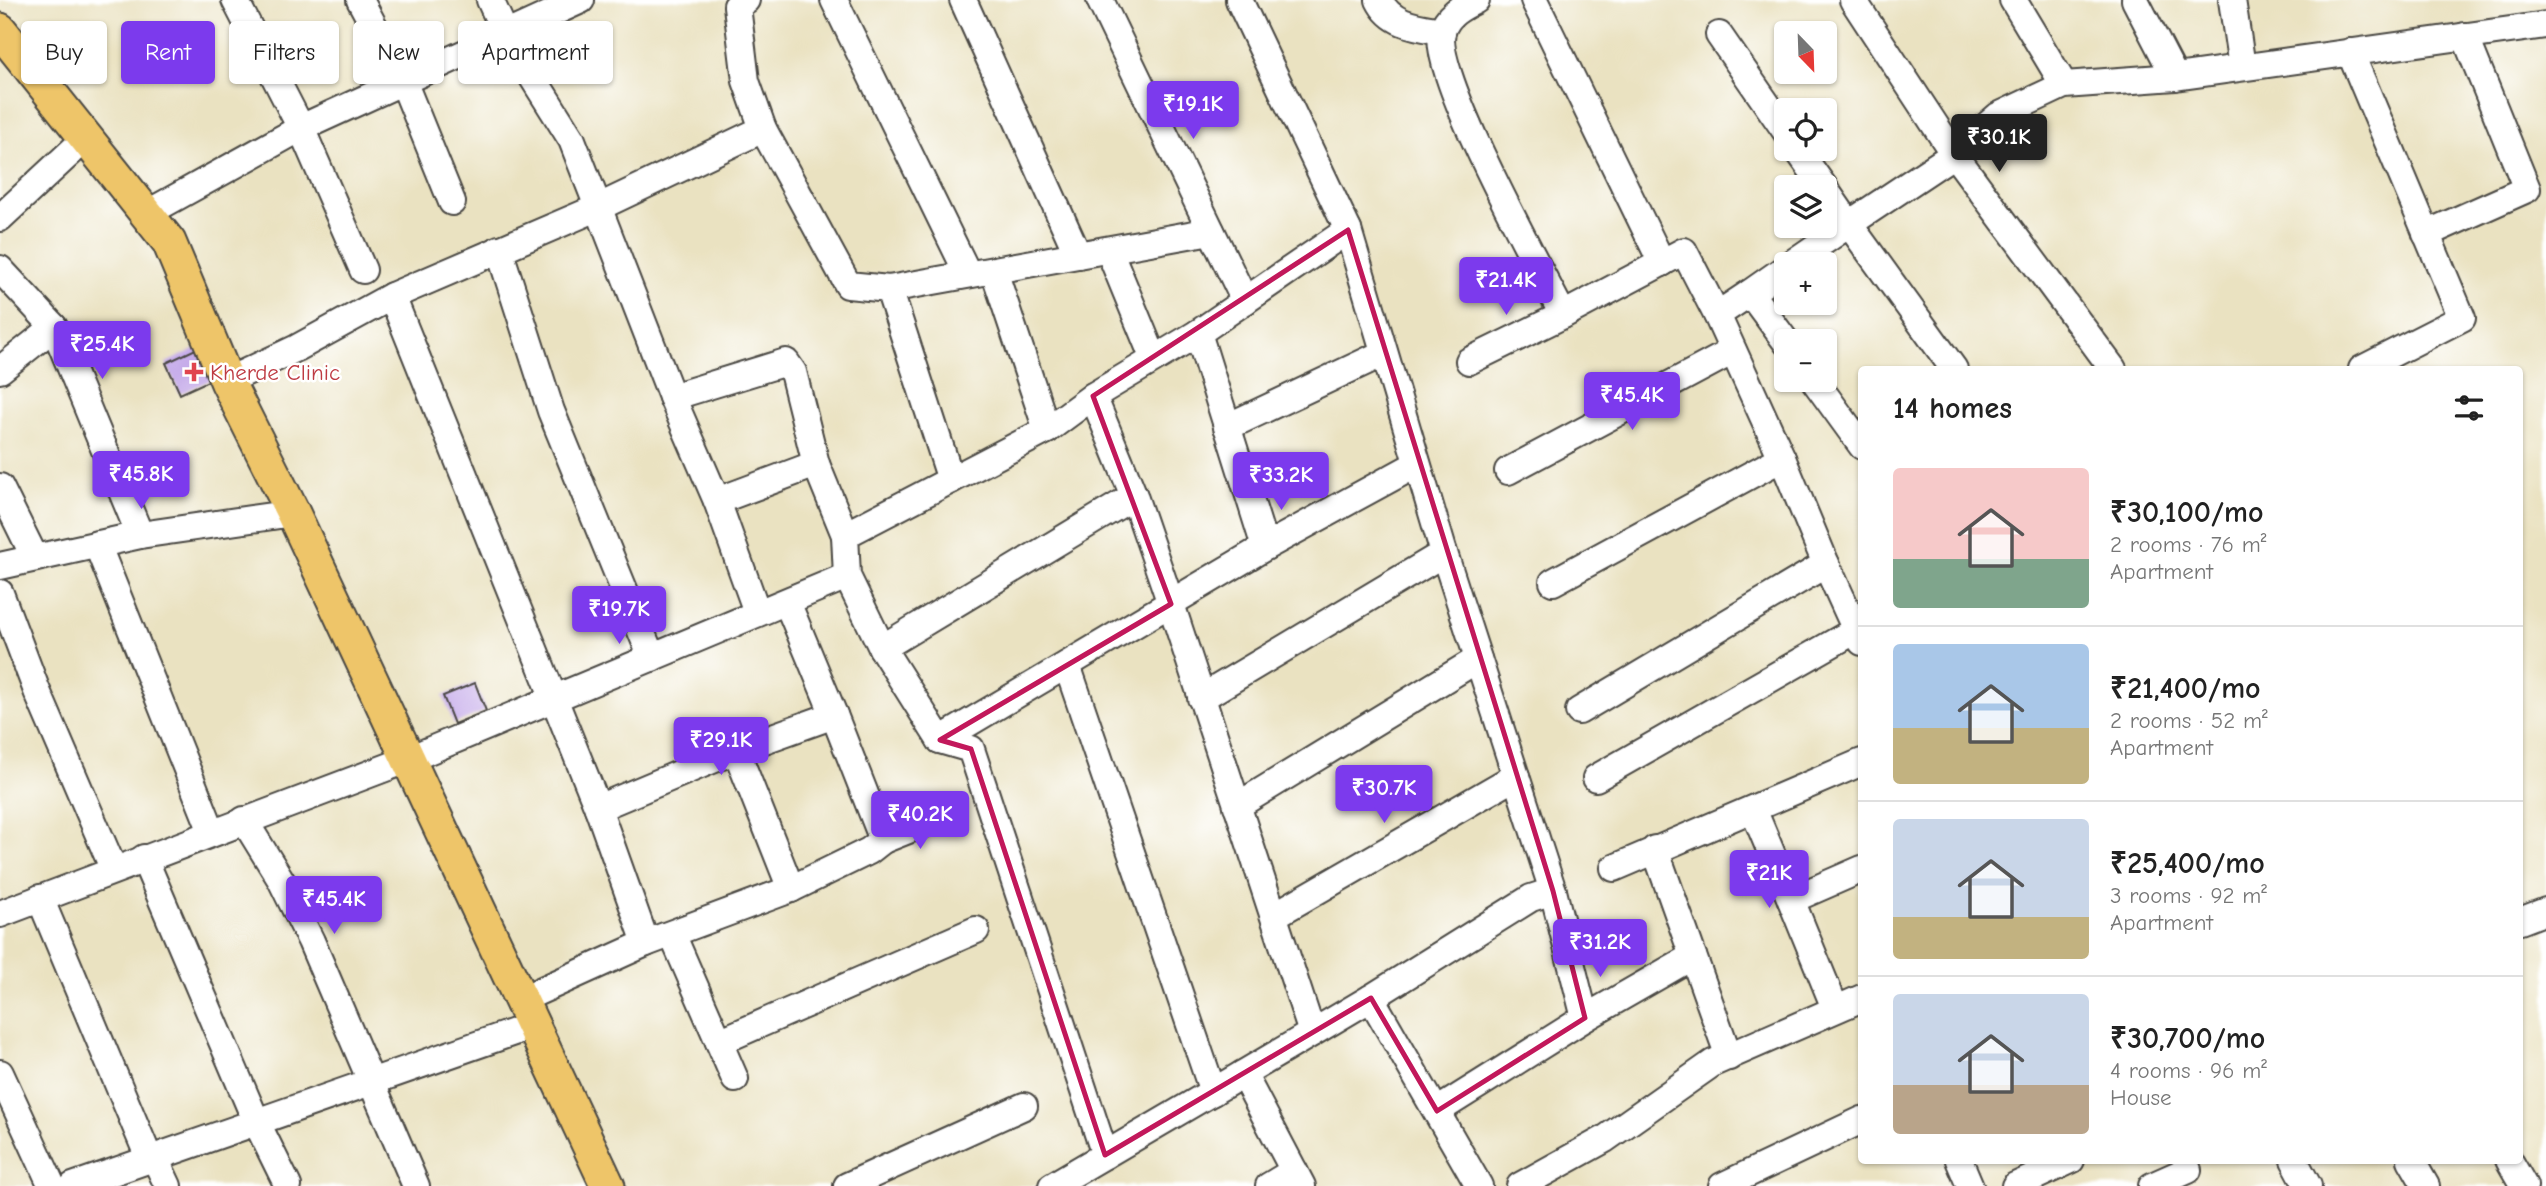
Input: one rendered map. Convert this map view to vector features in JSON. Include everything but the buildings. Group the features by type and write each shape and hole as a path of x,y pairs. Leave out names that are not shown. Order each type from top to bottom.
{"main road":[{"path":"0,30 169,242 227,381 293,513 608,1186"}],"street":[{"path":"235,0 300,128 363,270"},
{"path":"360,0 371,21"},
{"path":"490,0 500,21"},
{"path":"536,21 581,0"},
{"path":"746,0 737,6 741,44 746,81 763,129 848,285 889,289 1211,231"},
{"path":"834,0 968,274"},
{"path":"963,0 1078,255"},
{"path":"1100,0 1245,301"},
{"path":"1239,0 1348,230 1444,553 1553,891 1586,1018"},
{"path":"1380,0 1383,7 1404,24 1442,31"},
{"path":"1476,0 1457,10 1442,31 1447,71 1469,129 1563,315"},
{"path":"1534,0 1662,262"},
{"path":"1853,0 1954,154 2111,366"},
{"path":"2013,0 2064,85"},
{"path":"2135,0 2175,77"},
{"path":"2232,0 2242,67"},
{"path":"1809,252 1954,154 1998,116 2064,85 2175,77 2546,25"},
{"path":"1719,35 1774,114"},
{"path":"2426,234 2527,189 2465,36"},
{"path":"2350,52 2462,318 2368,366"},
{"path":"146,214 300,128 396,84"},
{"path":"404,84 452,202"},
{"path":"537,84 572,140 672,397 717,501 757,612"},
{"path":"227,381 297,348 392,296 597,208 763,129"},
{"path":"0,218 85,139"},
{"path":"1837,206 1952,366"},
{"path":"845,535 1047,430 1093,396 1198,333 1348,230"},
{"path":"499,249 551,411 652,658"},
{"path":"1109,250 1153,358"},
{"path":"1469,361 1684,251 1717,315 1782,458 1826,564 1858,629"},
{"path":"0,269 54,327 140,535"},
{"path":"994,271 1047,430"},
{"path":"1717,315 1774,276"},
{"path":"889,289 951,480"},
{"path":"1750,293 1777,329"},
{"path":"392,296 598,808 646,943"},
{"path":"0,370 54,327"},
{"path":"1198,333 1265,547"},
{"path":"1508,471 1733,351"},
{"path":"1227,427 1384,353"},
{"path":"672,397 786,362 793,372 816,464 845,535 847,576 882,648 940,740 971,749 1105,1155"},
{"path":"1823,392 1858,440"},
{"path":"1093,396 1133,496 1171,604 1312,1033"},
{"path":"1553,582 1782,458"},
{"path":"717,501 816,464"},
{"path":"940,740 1265,547 1417,464"},
{"path":"0,487 35,558"},
{"path":"882,648 1133,496"},
{"path":"0,566 140,535 293,513"},
{"path":"97,544 212,832"},
{"path":"1201,698 1444,553"},
{"path":"1579,711 1826,564"},
{"path":"2,909 40,898 409,759 847,576"},
{"path":"0,593 37,691 114,870"},
{"path":"788,602 883,840"},
{"path":"1596,778 1858,634"},
{"path":"1237,806 1478,659"},
{"path":"1066,665 1213,1092"},
{"path":"598,808 736,750 834,715"},
{"path":"736,750 791,889"},
{"path":"1614,868 1858,764"},
{"path":"1275,915 1516,776"},
{"path":"1753,809 1835,1007"},
{"path":"73,1186 369,1081 525,1013 646,943 791,889 869,851 883,840 941,817"},
{"path":"244,820 281,880 311,942 416,1186"},
{"path":"1655,849 1729,1057"},
{"path":"144,858 256,1121 288,1186"},
{"path":"1791,900 1858,871"},
{"path":"1052,1186 1371,998 1531,898 1553,891"},
{"path":"40,898 151,1157 168,1186"},
{"path":"2523,920 2546,911"},
{"path":"719,1042 976,930"},
{"path":"672,934 735,1079"},
{"path":"1437,1111 1586,1018 1693,956"},
{"path":"1371,998 1479,1186"},
{"path":"1520,1186 1605,1139 1713,1063 1835,1007 1858,999"},
{"path":"0,1073 52,1186"},
{"path":"1243,1074 1298,1179 1269,1186"},
{"path":"848,1186 1024,1107"},
{"path":"1722,1186 1858,1122"},
{"path":"1961,1164 1970,1186"},
{"path":"2296,1164 2308,1186"},
{"path":"2414,1164 2426,1186"},
{"path":"2511,1164 2524,1186"},
{"path":"2015,1186 2066,1171"},
{"path":"2152,1186 2189,1172"}],"highlighted area":[{"path":"1348,230 1553,891 1585,1018 1437,1111 1371,998 1105,1155 971,749 940,740 1171,604 1093,396"}],"place":[{"name":"Kherde Clinic","path":"194,372"}]}
